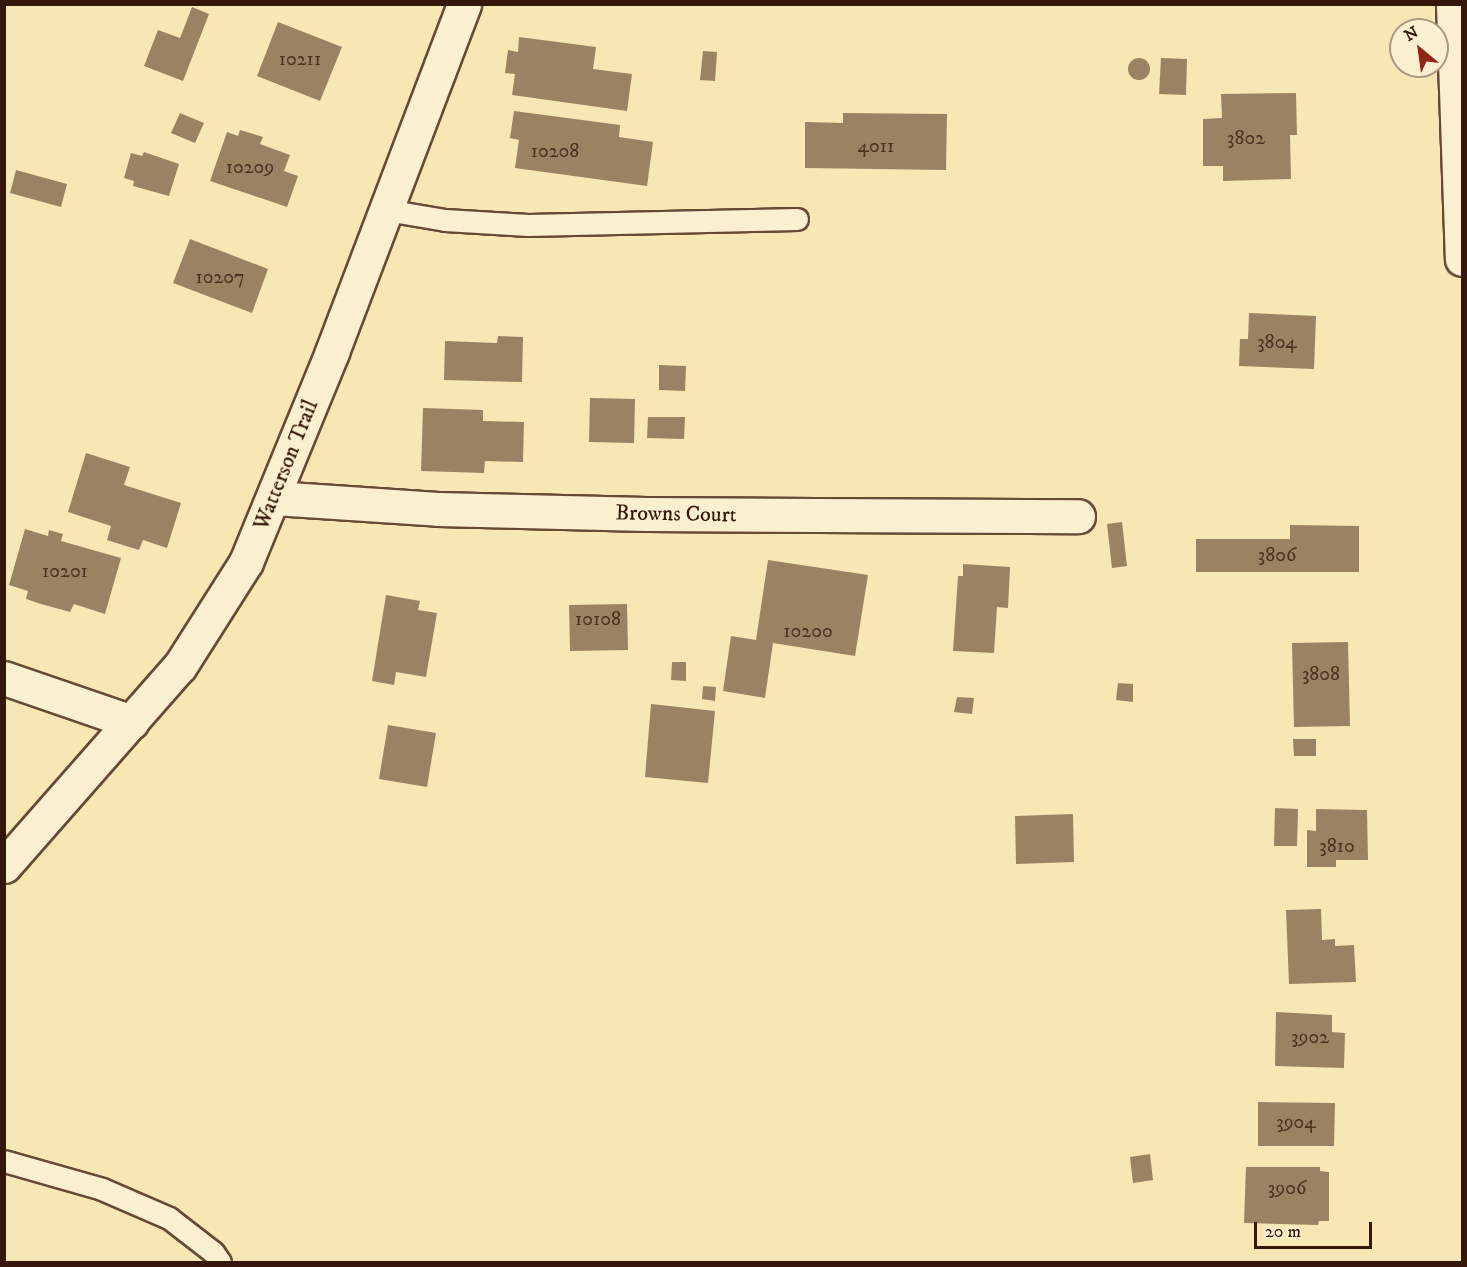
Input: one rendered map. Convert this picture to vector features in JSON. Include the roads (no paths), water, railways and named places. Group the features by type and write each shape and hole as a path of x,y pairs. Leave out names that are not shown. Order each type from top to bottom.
{"main road":[{"name":"Watterson Trail","path":"4,866 180,666 220,608 246,562 274,498 464,4"},
{"path":"1453,4 1462,259"},
{"name":"Browns Court","path":"274,498 438,509 646,514 1078,516"},
{"path":"4,678 132,722"}],"lane":[{"path":"386,210 528,225 797,219"},
{"path":"4,1161 102,1189 169,1218 213,1252 220,1263"}]}
